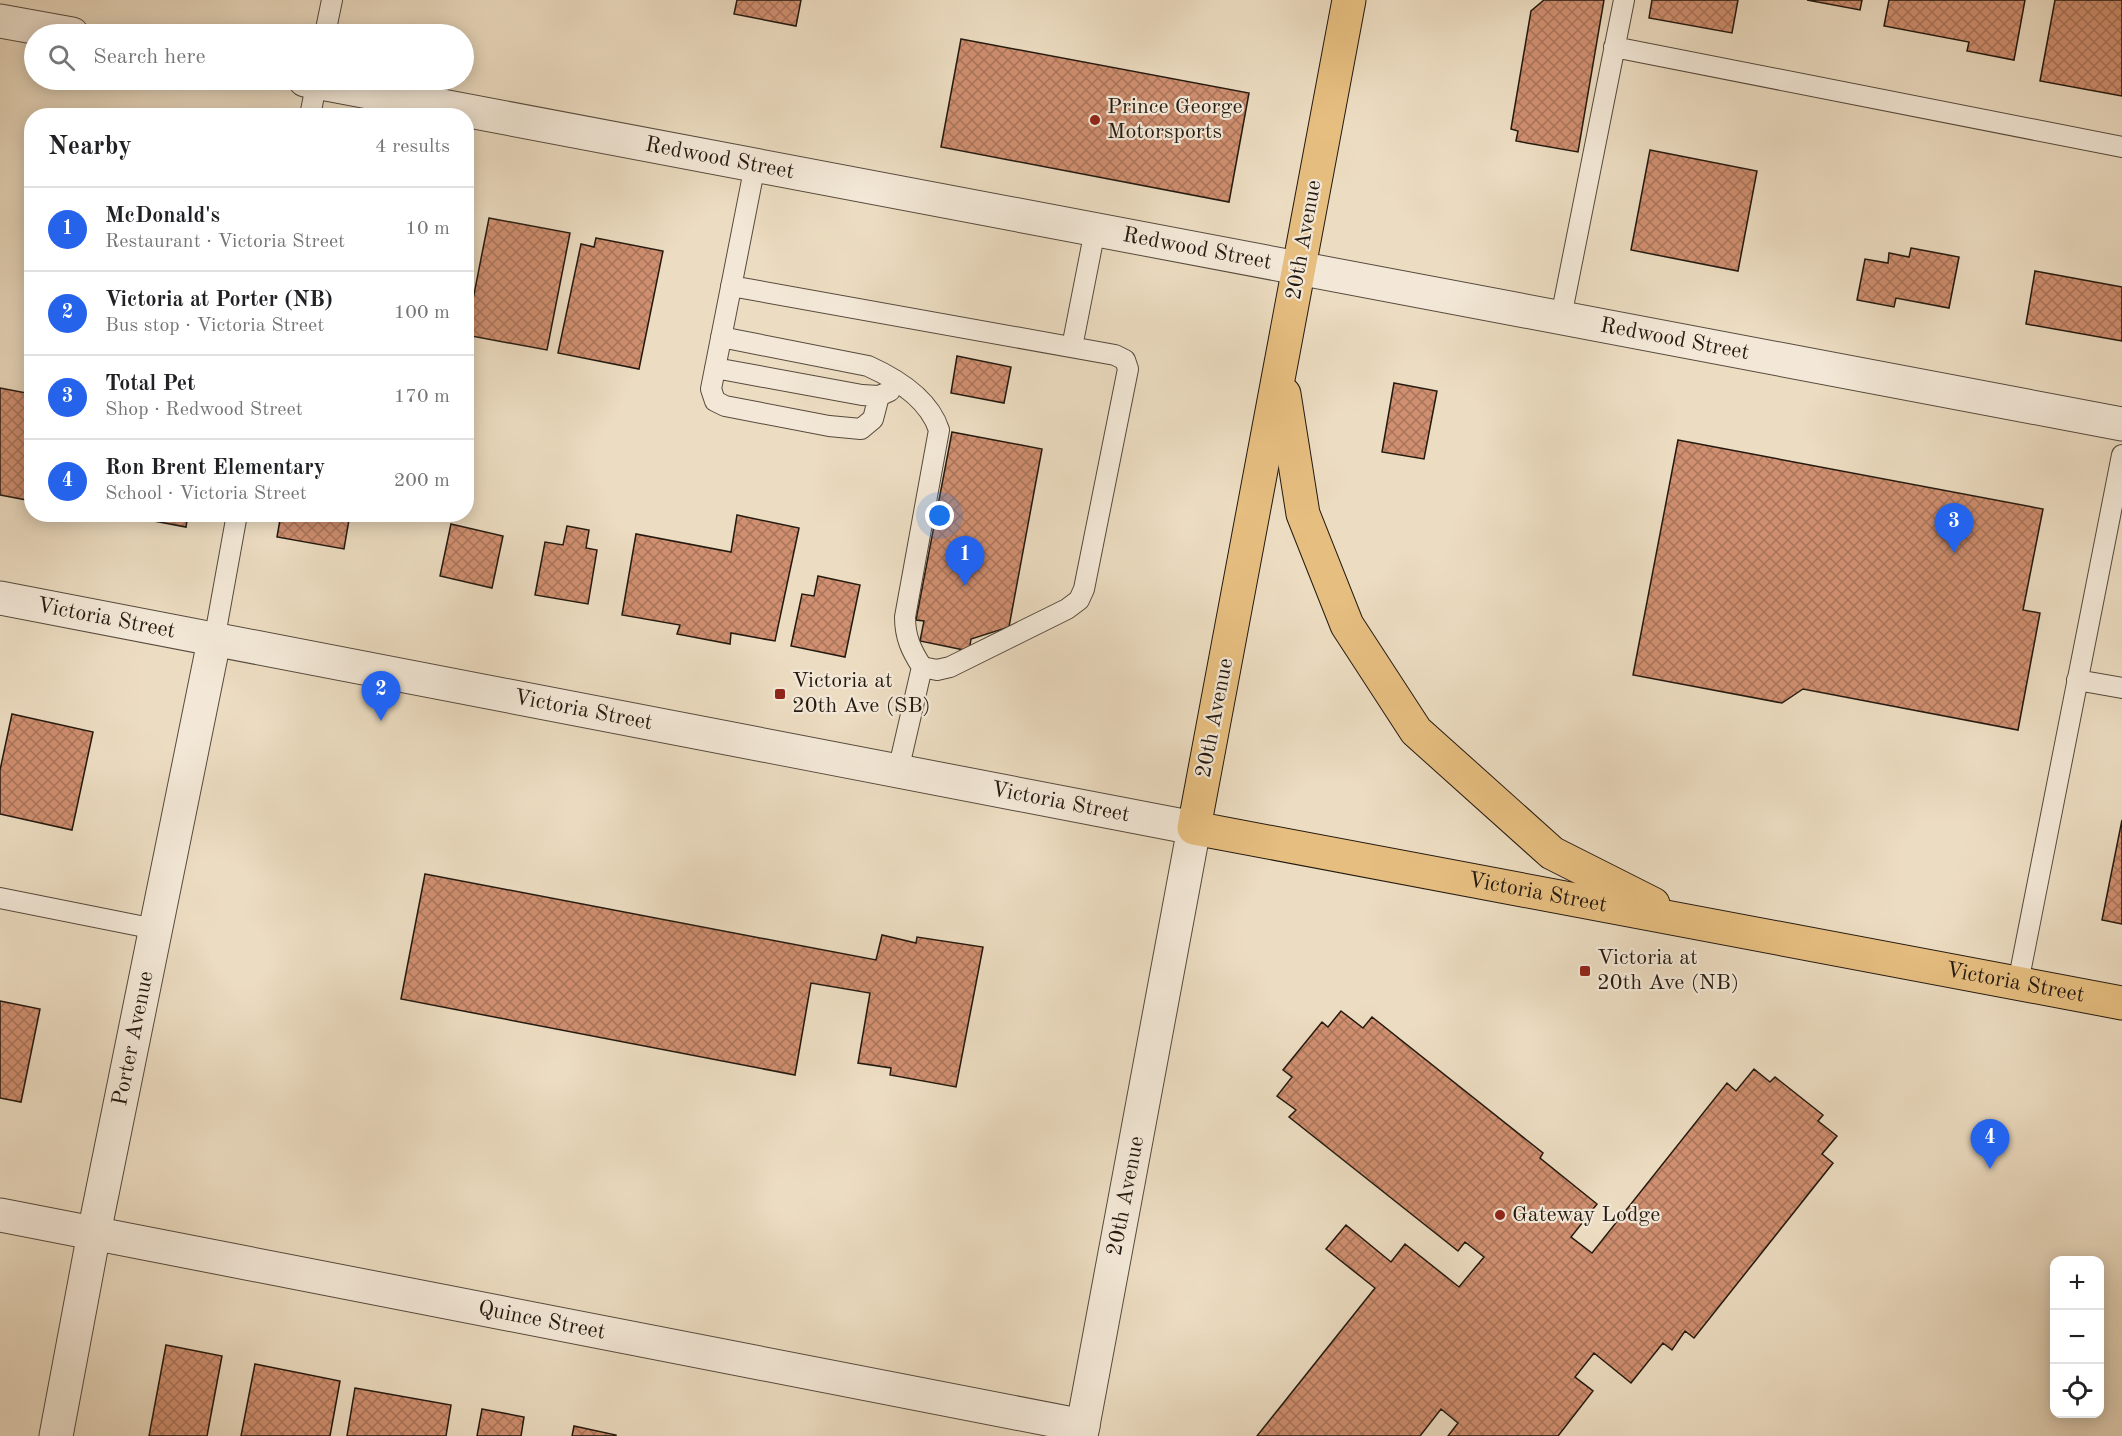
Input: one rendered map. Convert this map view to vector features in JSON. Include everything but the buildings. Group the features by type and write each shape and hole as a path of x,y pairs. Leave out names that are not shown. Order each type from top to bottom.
{"highway":[{"name":"20th Avenue","path":"1194,828 1349,0"},
{"path":"1280,373 1303,513 1347,625 1416,730 1552,853 1687,921"},
{"name":"Victoria Street","path":"1194,828 2122,1004"}],"street":[{"path":"0,21 24,25"},
{"name":"Redwood Street","path":"365,90 459,108"},
{"name":"Redwood Street","path":"474,111 2122,424"},
{"name":"Victoria Street","path":"0,598 1194,828"},
{"name":"Porter Avenue","path":"56,1436 94,1233 214,641"},
{"name":"20th Avenue","path":"1082,1431 1194,828"},
{"name":"Quince Street","path":"0,1215 1082,1431"}],"lane":[{"path":"327,24 332,0"},
{"path":"1561,318 1624,0"},
{"path":"1614,47 2122,147"},
{"path":"311,108 312,90"},
{"path":"755,165 711,389 715,401 725,406 829,426 861,429 873,419 879,396"},
{"path":"1072,347 1095,230"},
{"path":"722,337 868,366 883,373 919,397 934,414 939,430 905,617 905,633 910,649 922,667 938,670 950,667 1067,609 1079,600 1084,589 1128,369 1125,360 1115,355 731,286"},
{"path":"715,368 861,395 879,396 900,386"},
{"path":"2018,983 2122,454"},
{"path":"214,641 236,522"},
{"path":"898,771 922,667"},
{"path":"2077,680 2122,688"},
{"path":"0,898 155,929"}],"place":[{"name":"Prince George Motorsports","path":"1095,120"},
{"name":"Total Pet","path":"1954,553"},
{"name":"McDonald's","path":"965,586"},
{"name":"Victoria at 20th Ave (SB)","path":"780,694"},
{"name":"Victoria at Porter (NB)","path":"381,721"},
{"name":"Victoria at 20th Ave (NB)","path":"1585,971"},
{"name":"Ron Brent Elementary","path":"1990,1169"},
{"name":"Gateway Lodge","path":"1500,1215"}]}
